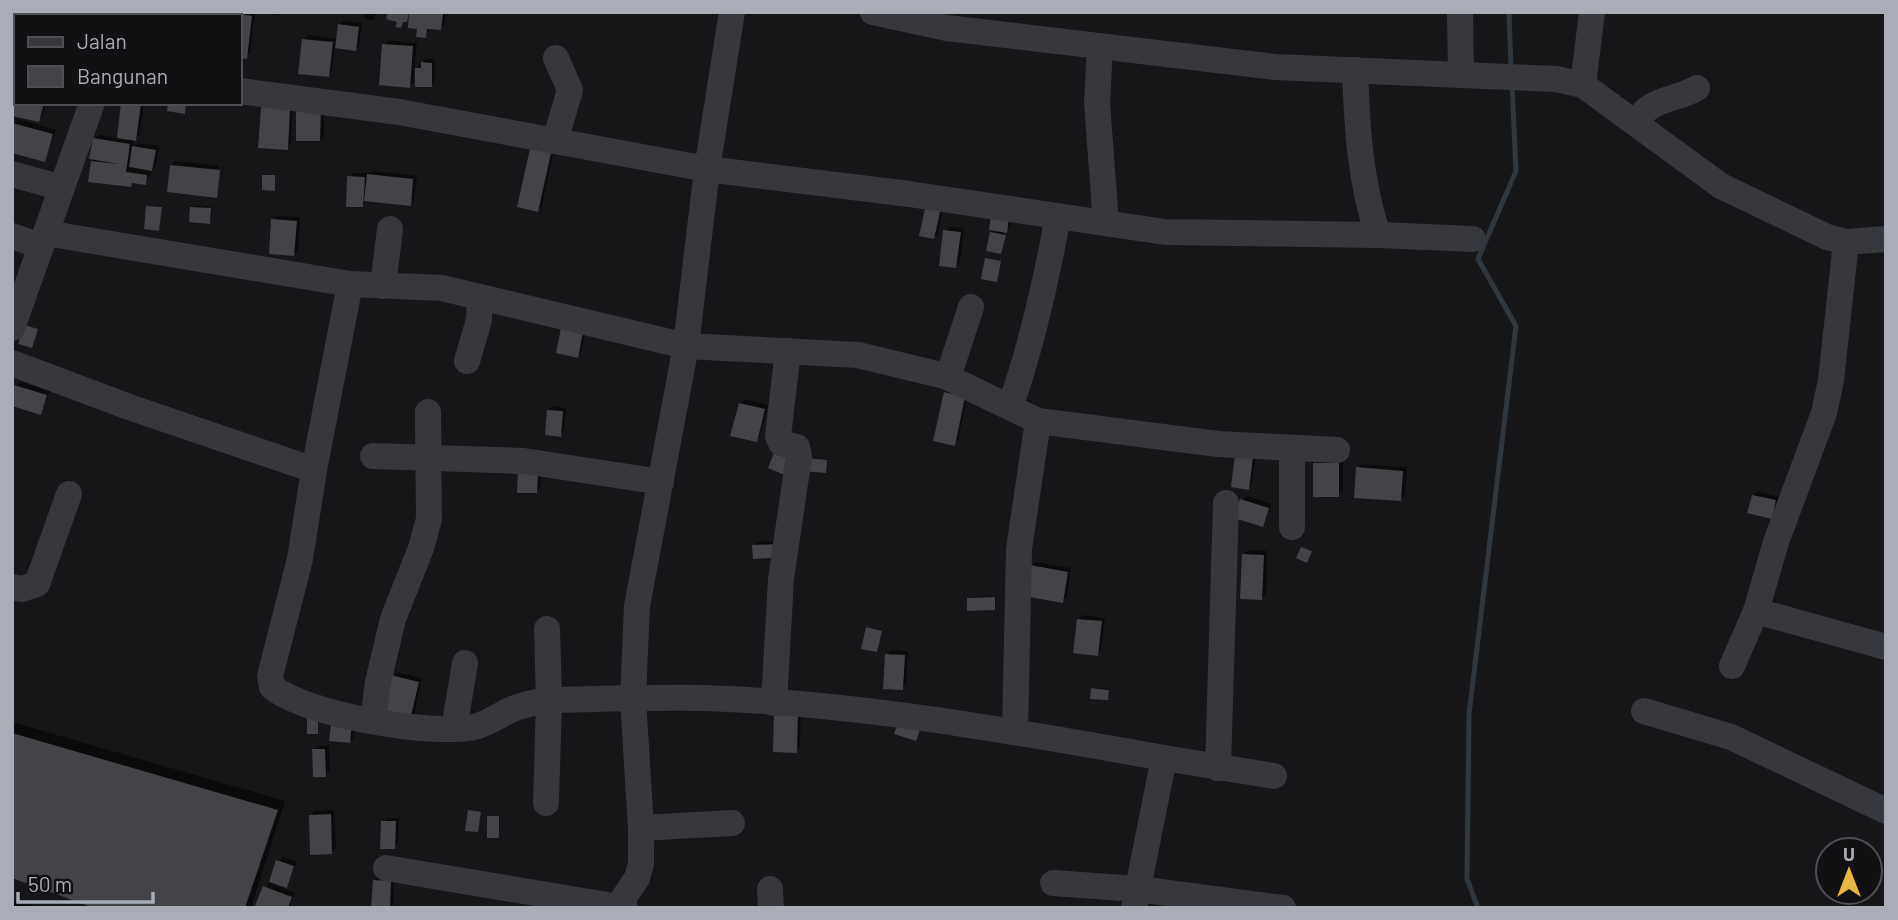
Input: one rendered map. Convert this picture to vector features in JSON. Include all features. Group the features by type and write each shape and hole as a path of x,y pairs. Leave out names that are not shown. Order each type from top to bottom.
{"street":[{"path":"386,868 620,907 637,878 641,828 633,698 637,606 686,346 707,169 732,12"},
{"path":"873,12 947,28 1275,67 1530,78 1583,85 1721,186 1827,237 1846,242 1886,239"},
{"path":"1460,12 1471,76"},
{"path":"1583,85 1592,12"},
{"path":"1100,46 1097,111 1106,223"},
{"path":"555,141 570,90 556,58"},
{"path":"1355,70 1357,132 1367,203 1378,235"},
{"path":"1637,122 1643,110 1653,103 1697,88"},
{"path":"242,91 399,112 707,169 1165,232 1474,239"},
{"path":"12,328 91,105"},
{"path":"12,174 62,188"},
{"path":"1010,407 1026,360 1046,282 1058,216"},
{"path":"383,286 390,229"},
{"path":"12,236 349,284 442,288 686,346 858,355 948,377 1038,421 1218,444 1337,450"},
{"path":"1732,666 1756,611 1776,542 1824,413 1831,380 1846,242"},
{"path":"349,284 300,559 269,681 272,688 285,696 373,721 454,729 477,726 527,704 549,700 705,698 839,708 1015,731 1274,776"},
{"path":"467,361 479,320 480,297"},
{"path":"948,377 971,307"},
{"path":"774,703 781,579 799,456 797,447 780,443 778,436 788,351"},
{"path":"12,363 129,407 314,470"},
{"path":"373,721 378,682 393,620 421,548 429,519 428,412"},
{"path":"1015,731 1019,549 1038,421"},
{"path":"1292,448 1292,527"},
{"path":"373,456 524,460 661,482"},
{"path":"12,587 22,589 37,584 69,494"},
{"path":"1218,768 1226,503"},
{"path":"1756,611 1886,647"},
{"path":"545,803 549,700 547,629"},
{"path":"454,729 465,663"},
{"path":"1644,711 1731,737 1886,811"},
{"path":"1136,898 1164,758"},
{"path":"641,828 732,823"},
{"path":"1053,883 1136,898 1283,908"}],"building":[{"path":"26,12 75,12 75,14"},
{"path":"388,12 409,12 407,22 403,22 401,28 395,27 397,22 386,19"},
{"path":"409,12 443,14 441,30 427,29 426,38 416,37 417,29 408,28"},
{"path":"242,14 252,16 247,59 242,58"},
{"path":"338,24 359,27 356,51 335,48"},
{"path":"302,39 333,42 329,77 298,74"},
{"path":"382,44 413,46 410,88 379,85"},
{"path":"421,62 432,63 432,87 415,87 415,68 421,68"},
{"path":"14,104 43,105 39,122 12,116"},
{"path":"121,105 141,105 136,141 117,138"},
{"path":"168,105 186,105 185,114 167,111"},
{"path":"296,106 321,107 320,141 296,141"},
{"path":"261,107 290,109 288,150 258,148"},
{"path":"12,123 53,134 45,162 12,153"},
{"path":"93,138 130,144 126,172 147,175 146,185 132,183 131,187 88,182 91,161 120,164 89,159"},
{"path":"531,144 552,149 538,212 517,207"},
{"path":"132,146 156,150 152,171 129,167"},
{"path":"170,165 220,170 217,198 167,192"},
{"path":"367,174 413,179 411,206 364,201"},
{"path":"262,175 275,175 275,191 262,190"},
{"path":"347,176 365,177 363,207 346,207"},
{"path":"926,204 941,208 934,239 919,236"},
{"path":"146,206 162,207 159,231 144,229"},
{"path":"190,207 211,208 210,224 189,222"},
{"path":"992,209 1010,211 1007,233 989,230"},
{"path":"271,219 297,221 294,256 269,254"},
{"path":"943,230 961,232 956,268 939,266"},
{"path":"990,232 1006,235 1001,254 986,251"},
{"path":"985,258 1001,261 997,282 981,279"},
{"path":"24,325 38,329 32,348 18,344"},
{"path":"561,328 583,332 578,358 556,353"},
{"path":"14,385 47,395 41,415 12,406"},
{"path":"944,392 965,397 955,446 933,441"},
{"path":"739,403 765,409 757,442 730,436"},
{"path":"547,410 563,411 561,437 545,435"},
{"path":"774,453 794,461 787,476 768,468"},
{"path":"1235,455 1253,457 1249,490 1231,487"},
{"path":"805,458 827,460 826,473 803,471"},
{"path":"1313,463 1339,463 1339,497 1313,497"},
{"path":"1356,467 1403,471 1401,501 1354,498"},
{"path":"518,470 538,471 537,493 517,493"},
{"path":"1752,495 1776,500 1772,519 1747,513"},
{"path":"1240,499 1269,508 1263,527 1234,518"},
{"path":"781,544 782,557 753,559 752,545"},
{"path":"1301,547 1312,551 1307,563 1296,558"},
{"path":"1242,554 1264,555 1262,600 1240,599"},
{"path":"1030,565 1068,572 1063,603 1024,596"},
{"path":"995,597 995,610 967,611 967,598"},
{"path":"1077,619 1102,621 1098,656 1073,653"},
{"path":"866,627 882,631 877,652 861,649"},
{"path":"885,654 905,655 903,690 883,689"},
{"path":"391,675 419,682 410,720 382,713"},
{"path":"1091,688 1109,690 1108,700 1090,699"},
{"path":"774,710 798,710 797,753 773,752"},
{"path":"307,711 318,711 318,734 307,734"},
{"path":"332,717 352,720 350,743 329,741"},
{"path":"900,717 922,724 916,741 894,734"},
{"path":"12,733 278,810 245,908 94,908 12,878"},
{"path":"312,749 325,749 326,777 313,777"},
{"path":"468,810 481,812 478,832 465,831"},
{"path":"331,814 332,854 310,855 309,815"},
{"path":"487,816 499,816 499,838 487,838"},
{"path":"381,821 396,821 395,849 380,849"},
{"path":"276,860 294,866 287,888 269,882"},
{"path":"373,880 391,881 390,908 371,908"},
{"path":"263,886 292,897 288,908 254,908"}],"waterway":[{"path":"1509,12 1511,69"},
{"path":"1478,908 1467,879 1469,714 1516,326 1478,259 1516,171 1512,85"}]}
